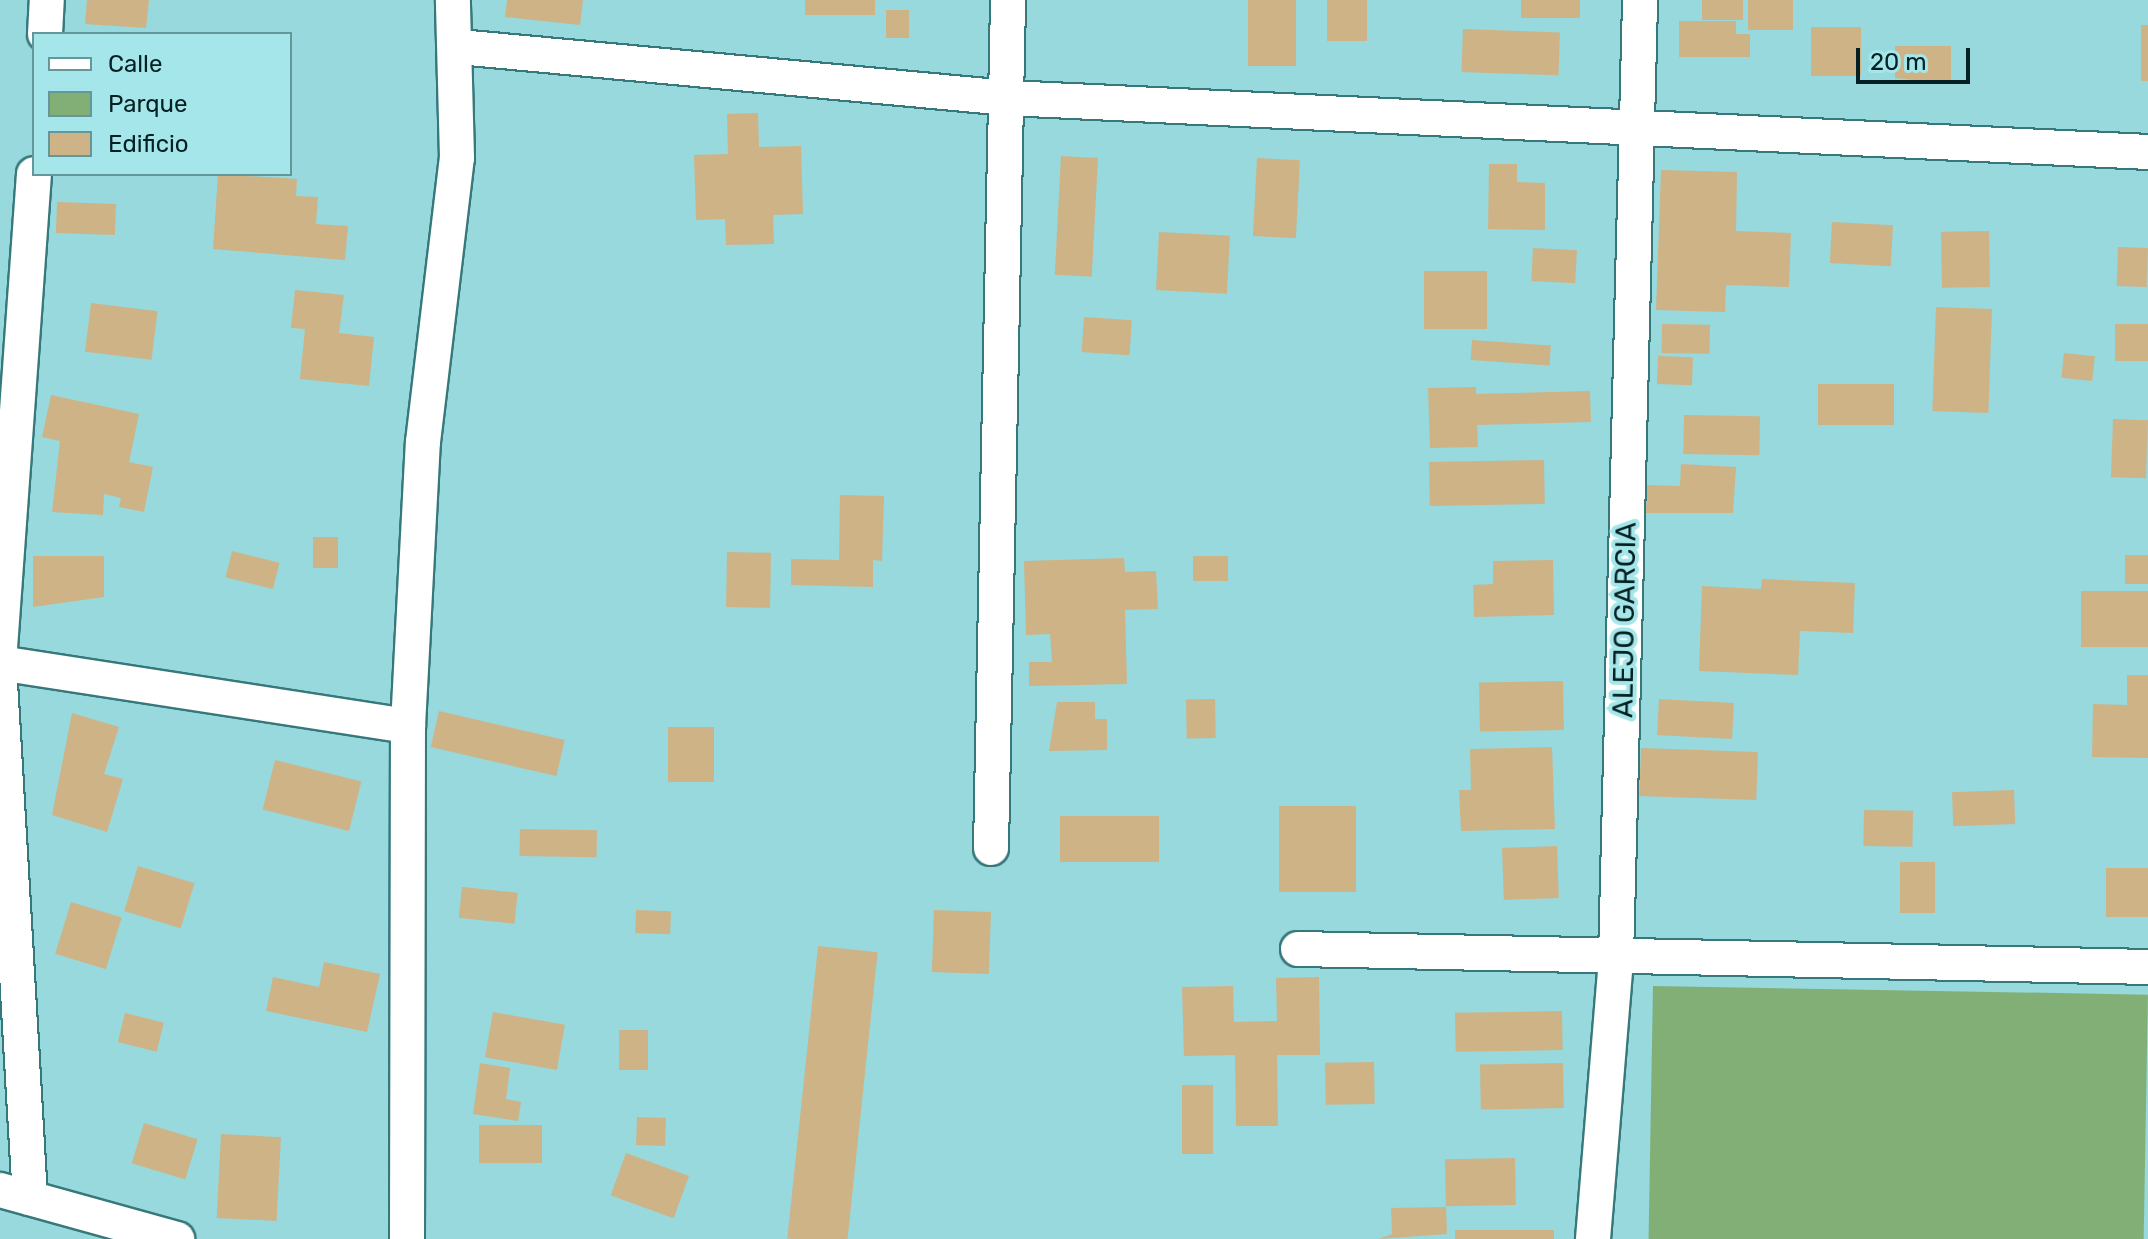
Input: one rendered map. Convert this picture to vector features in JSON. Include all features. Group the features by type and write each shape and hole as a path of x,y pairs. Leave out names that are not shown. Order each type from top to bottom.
{"street":[{"path":"45,32 47,0"},
{"path":"407,1239 408,726 423,442 457,158 459,47 453,0"},
{"path":"991,848 1008,0"},
{"name":"ALEJO GARCIA","path":"1593,1239 1616,957 1640,0"},
{"path":"459,47 1008,98 1637,132 2148,152"},
{"path":"0,648 34,176"},
{"path":"0,663 408,726"},
{"path":"0,682 15,1194 177,1239"},
{"path":"1298,949 2148,967"}],"green space":[{"path":"1653,986 2148,995 2144,1239 1649,1239"}],"building":[{"path":"87,0 149,0 146,28 85,24"},
{"path":"507,0 583,0 580,25 505,17"},
{"path":"805,0 875,0 875,15 805,15"},
{"path":"1248,0 1296,0 1296,66 1248,66"},
{"path":"1327,0 1367,0 1367,41 1327,41"},
{"path":"1521,0 1580,0 1580,18 1521,18"},
{"path":"1702,0 1743,0 1743,20 1702,20"},
{"path":"1748,0 1793,0 1793,30 1748,30"},
{"path":"886,10 909,10 909,38 886,38"},
{"path":"1679,21 1736,21 1736,34 1750,34 1750,57 1679,57"},
{"path":"2141,25 2148,25 2148,81 2141,81"},
{"path":"1811,27 1861,27 1861,76 1811,76"},
{"path":"1463,29 1560,32 1558,75 1461,72"},
{"path":"1895,46 1951,46 1951,84 1895,78"},
{"path":"758,113 759,147 801,146 803,214 773,215 774,244 726,245 725,219 696,220 694,155 728,154 727,114"},
{"path":"1061,156 1098,158 1092,277 1055,275"},
{"path":"1257,158 1300,160 1296,238 1253,236"},
{"path":"1489,164 1517,164 1517,182 1545,183 1545,230 1488,229"},
{"path":"1661,170 1737,172 1736,231 1791,233 1789,287 1726,285 1725,312 1656,310"},
{"path":"218,176 297,179 296,196 318,197 316,224 348,226 345,260 213,249"},
{"path":"57,202 116,204 115,235 56,233"},
{"path":"1832,222 1893,225 1891,266 1830,263"},
{"path":"1989,231 1990,287 1942,288 1941,232"},
{"path":"1159,232 1230,236 1227,294 1156,290"},
{"path":"2118,247 2148,248 2147,287 2117,286"},
{"path":"1533,248 1577,250 1575,283 1531,281"},
{"path":"1424,271 1487,271 1487,329 1424,329"},
{"path":"295,290 344,295 339,333 374,337 369,386 300,379 305,329 291,328"},
{"path":"91,303 158,311 152,360 85,352"},
{"path":"1936,307 1992,309 1988,413 1932,411"},
{"path":"1084,317 1132,320 1129,355 1082,352"},
{"path":"1662,324 1710,325 1709,354 1661,353"},
{"path":"2115,324 2148,324 2148,361 2115,361"},
{"path":"1472,340 1551,346 1549,365 1471,360"},
{"path":"2064,353 2095,356 2092,381 2061,378"},
{"path":"1658,356 1693,357 1692,385 1657,384"},
{"path":"1818,384 1894,384 1894,425 1818,425"},
{"path":"1476,387 1476,394 1590,391 1591,422 1477,425 1478,447 1430,448 1428,388"},
{"path":"51,395 139,414 129,462 153,467 144,512 119,507 121,498 104,494 103,515 52,512 60,441 42,437"},
{"path":"1684,415 1760,416 1759,455 1683,454"},
{"path":"2113,419 2148,420 2146,478 2111,477"},
{"path":"1544,460 1545,504 1430,506 1429,462"},
{"path":"1681,464 1736,467 1733,513 1646,513 1647,485 1680,486"},
{"path":"840,495 884,496 882,561 873,560 873,587 791,585 791,559 839,560"},
{"path":"313,537 338,537 338,568 313,568"},
{"path":"232,551 280,563 273,589 225,577"},
{"path":"727,552 771,553 770,608 726,607"},
{"path":"2125,555 2148,555 2148,584 2125,584"},
{"path":"33,556 104,556 104,597 33,607"},
{"path":"1193,556 1228,556 1228,581 1193,581"},
{"path":"1124,558 1125,572 1156,571 1158,609 1125,610 1127,684 1029,686 1029,662 1052,662 1050,634 1026,635 1024,561"},
{"path":"1553,560 1554,615 1474,617 1473,585 1493,584 1493,561"},
{"path":"1762,579 1855,583 1853,633 1800,631 1798,675 1699,671 1702,586 1761,589"},
{"path":"2081,591 2148,591 2148,647 2081,647"},
{"path":"2127,675 2148,675 2148,758 2092,757 2093,704 2127,705"},
{"path":"1563,681 1564,730 1480,731 1479,682"},
{"path":"1215,699 1216,738 1187,739 1186,700"},
{"path":"1659,699 1734,703 1732,739 1657,735"},
{"path":"1057,702 1095,702 1095,719 1107,719 1107,750 1049,751"},
{"path":"439,711 565,740 556,776 431,747"},
{"path":"72,713 119,727 104,774 123,779 107,832 52,815"},
{"path":"668,727 714,727 714,782 668,782"},
{"path":"1552,747 1555,829 1461,831 1459,790 1471,790 1470,749"},
{"path":"1641,748 1758,752 1756,800 1639,796"},
{"path":"275,760 361,782 349,831 263,809"},
{"path":"2014,790 2015,824 1953,826 1952,792"},
{"path":"1279,806 1356,806 1356,892 1279,892"},
{"path":"1864,810 1913,811 1912,847 1863,846"},
{"path":"1060,816 1159,816 1159,862 1060,862"},
{"path":"520,829 597,830 597,857 520,856"},
{"path":"1557,846 1559,898 1504,900 1502,848"},
{"path":"1900,862 1935,862 1935,913 1900,913"},
{"path":"138,866 194,883 181,928 124,911"},
{"path":"2106,868 2148,868 2148,917 2106,917"},
{"path":"462,887 518,893 514,924 459,918"},
{"path":"71,902 122,917 106,969 55,954"},
{"path":"636,910 671,911 670,934 635,933"},
{"path":"934,910 991,912 989,974 932,972"},
{"path":"818,946 878,952 848,1239 787,1238"},
{"path":"324,962 380,974 367,1032 266,1011 273,977 319,987"},
{"path":"1319,977 1320,1055 1277,1055 1278,1126 1236,1126 1235,1055 1184,1056 1182,987 1233,986 1234,1022 1277,1021 1276,978"},
{"path":"1562,1011 1563,1050 1456,1052 1455,1013"},
{"path":"493,1012 565,1025 557,1070 485,1057"},
{"path":"125,1013 164,1023 157,1052 118,1042"},
{"path":"619,1030 648,1030 648,1070 619,1070"},
{"path":"1374,1062 1375,1104 1326,1105 1325,1063"},
{"path":"480,1063 510,1068 506,1099 521,1102 518,1121 473,1114"},
{"path":"1563,1063 1564,1108 1481,1109 1480,1064"},
{"path":"1182,1085 1213,1085 1213,1154 1182,1154"},
{"path":"637,1117 666,1118 665,1146 636,1145"},
{"path":"144,1123 198,1139 185,1180 132,1163"},
{"path":"479,1125 542,1125 542,1163 479,1163"},
{"path":"221,1134 281,1137 277,1221 217,1218"},
{"path":"626,1153 689,1176 674,1218 611,1195"},
{"path":"1515,1158 1516,1205 1446,1206 1445,1159"},
{"path":"1446,1207 1447,1234 1378,1239 1392,1234 1391,1208"},
{"path":"1455,1230 1554,1230 1554,1239 1455,1239"}]}
